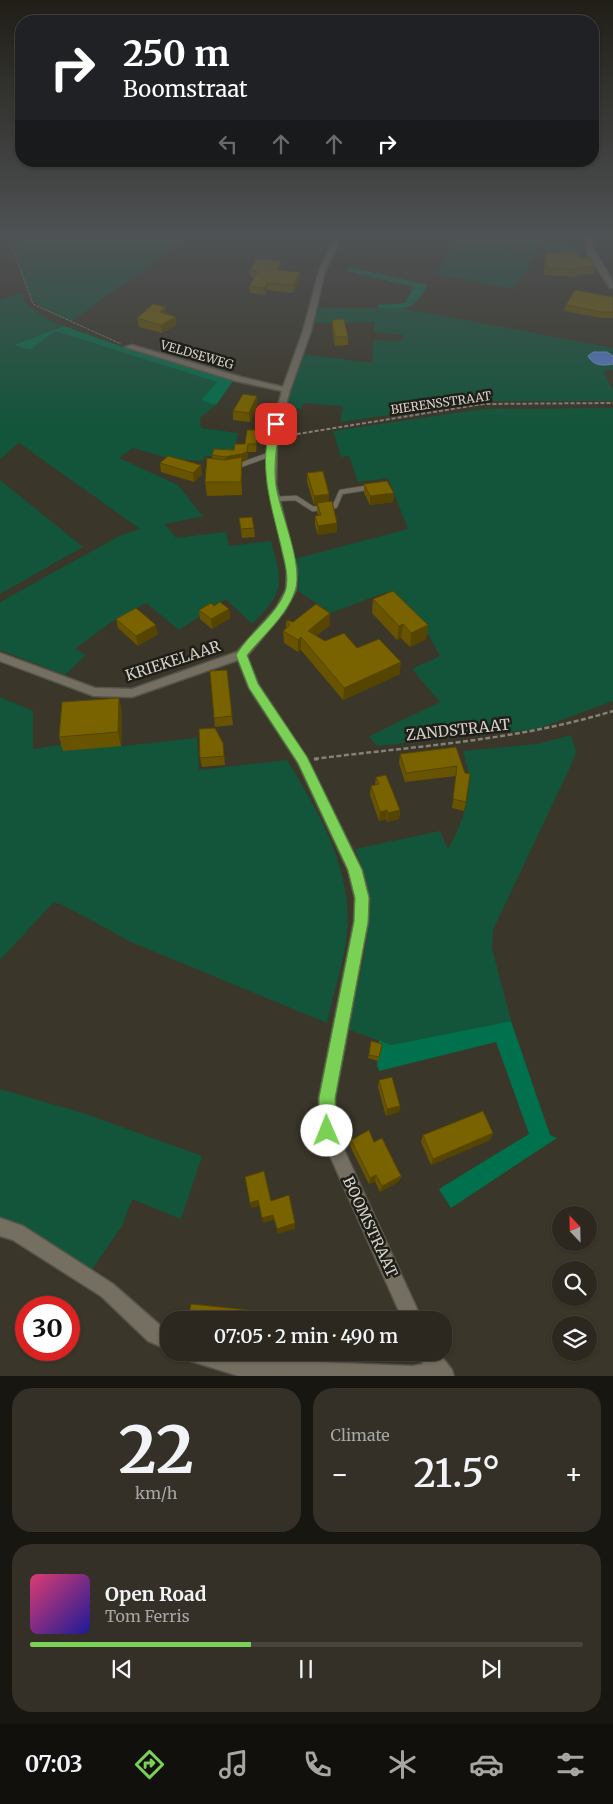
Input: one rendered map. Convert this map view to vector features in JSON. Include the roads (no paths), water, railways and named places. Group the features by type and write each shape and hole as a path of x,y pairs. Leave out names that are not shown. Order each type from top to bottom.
{"street":[{"path":"241,655 280,610 291,590 292,570 272,485 271,454 273,438 286,390 307,331 314,301"},
{"name":"VELDSEWEG","path":"129,347 239,379 286,390"},
{"name":"KRIEKELAAR","path":"0,657 94,692 114,694 132,693 241,655"},
{"name":"BOOMSTRAAT","path":"241,655 253,685 303,761 355,870 362,898 361,922 327,1098 327,1131 409,1311"},
{"path":"0,1227 17,1232 107,1290 160,1336"},
{"path":"221,1361 249,1369 413,1376 434,1371 435,1364"}],"lane":[{"path":"232,467 241,467 259,457 271,454"},
{"path":"275,499 296,498 313,509 326,508 336,506 341,492 351,489 377,487"}],"water":[{"path":"593,352 607,352 613,356 613,364 602,365 593,362 588,356"}]}
